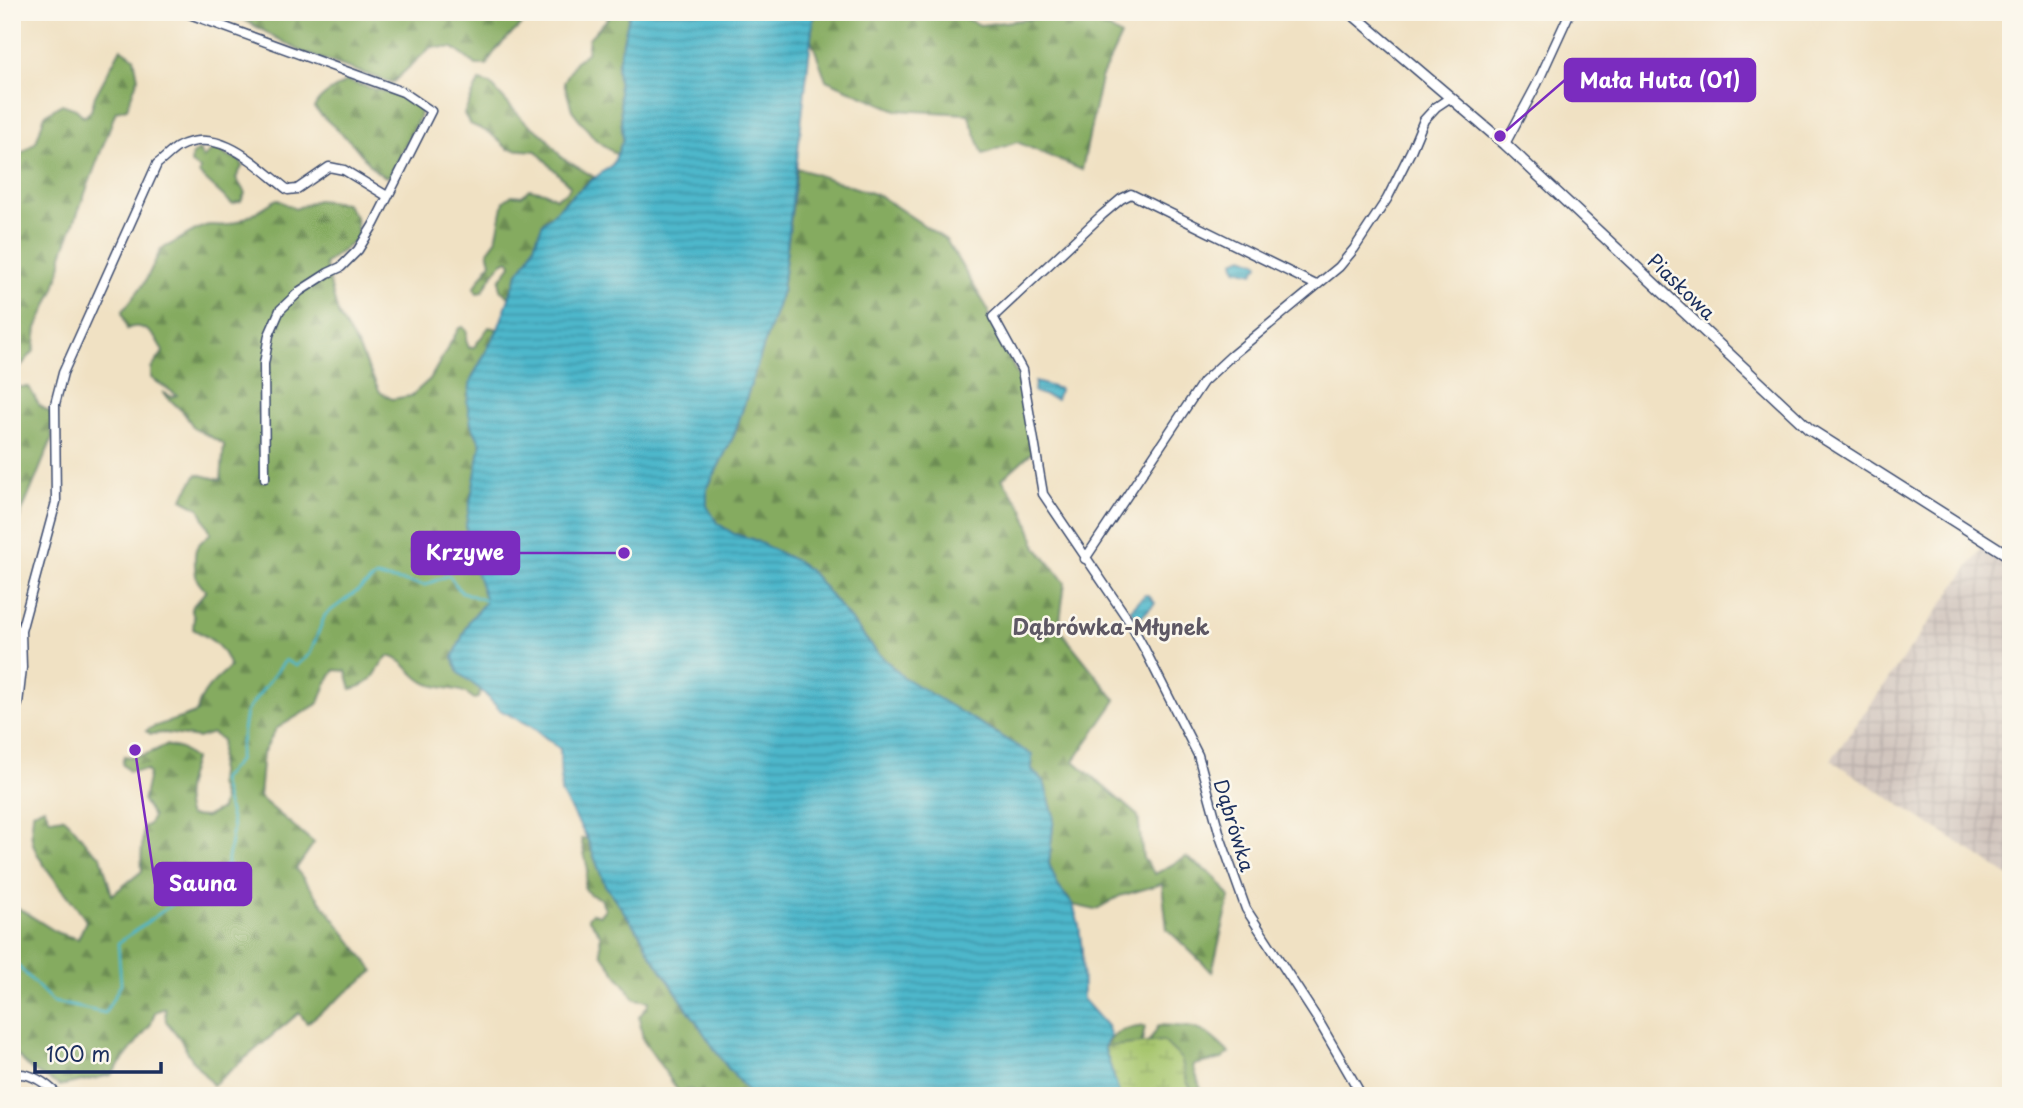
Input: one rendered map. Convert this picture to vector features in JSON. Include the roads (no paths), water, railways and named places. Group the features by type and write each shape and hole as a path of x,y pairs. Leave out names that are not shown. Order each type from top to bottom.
{"street":[{"path":"184,12 403,92 431,111 358,250 341,267 328,272 300,291 280,310 269,335 264,363 265,478"},
{"name":"Piaskowa","path":"1350,12 1505,144 1809,429 2011,557"},
{"path":"1505,144 1538,84 1570,12"},
{"path":"1086,559 1203,382 1339,267 1354,249 1387,199 1424,120 1436,107 1451,97"},
{"path":"12,704 18,704 22,668 21,631 57,502 55,404 63,373 157,164 179,147 204,140 224,142 288,190 298,189 329,167 344,170 387,195"},
{"name":"Dąbrówka","path":"1316,285 1131,194 1102,215 993,317 1022,370 1044,494 1129,621 1198,755 1221,839 1246,909 1318,1020 1362,1096"},
{"path":"12,1075 30,1075 59,1096"}],"water":[{"path":"630,12 814,12 782,291 734,435 707,489 707,506 717,523 734,534 752,539 800,563 814,575 875,650 903,677 1032,755 1032,770 1044,782 1054,816 1049,864 1058,886 1073,905 1079,925 1083,999 1107,1026 1111,1036 1104,1047 1120,1096 751,1096 724,1063 605,885 587,838 561,793 560,749 532,727 500,710 481,690 459,673 453,658 469,621 486,601 466,542 466,524 481,444 471,424 467,403 471,380 498,329 518,273 529,258 543,223 575,193 613,164 623,139 617,67"},
{"path":"1243,257 1259,265 1253,273 1236,269 1234,261"},
{"path":"1035,382 1060,389 1056,399 1034,392"},
{"path":"1145,595 1155,603 1139,619 1130,610"}],"waterway":[{"path":"12,960 53,1002 105,1013 121,984 118,943 227,865 233,828 221,780 238,761 246,712 285,660 296,666 310,654 325,615 376,577 425,585 449,575 460,591 486,601"}],"place":[{"name":"Mała Huta (01)","path":"1500,136"},
{"name":"Krzywe","path":"624,553"},
{"name":"Sauna","path":"135,750"}],"district":[{"name":"Dąbrówka-Młynek","path":"1111,626"}]}
